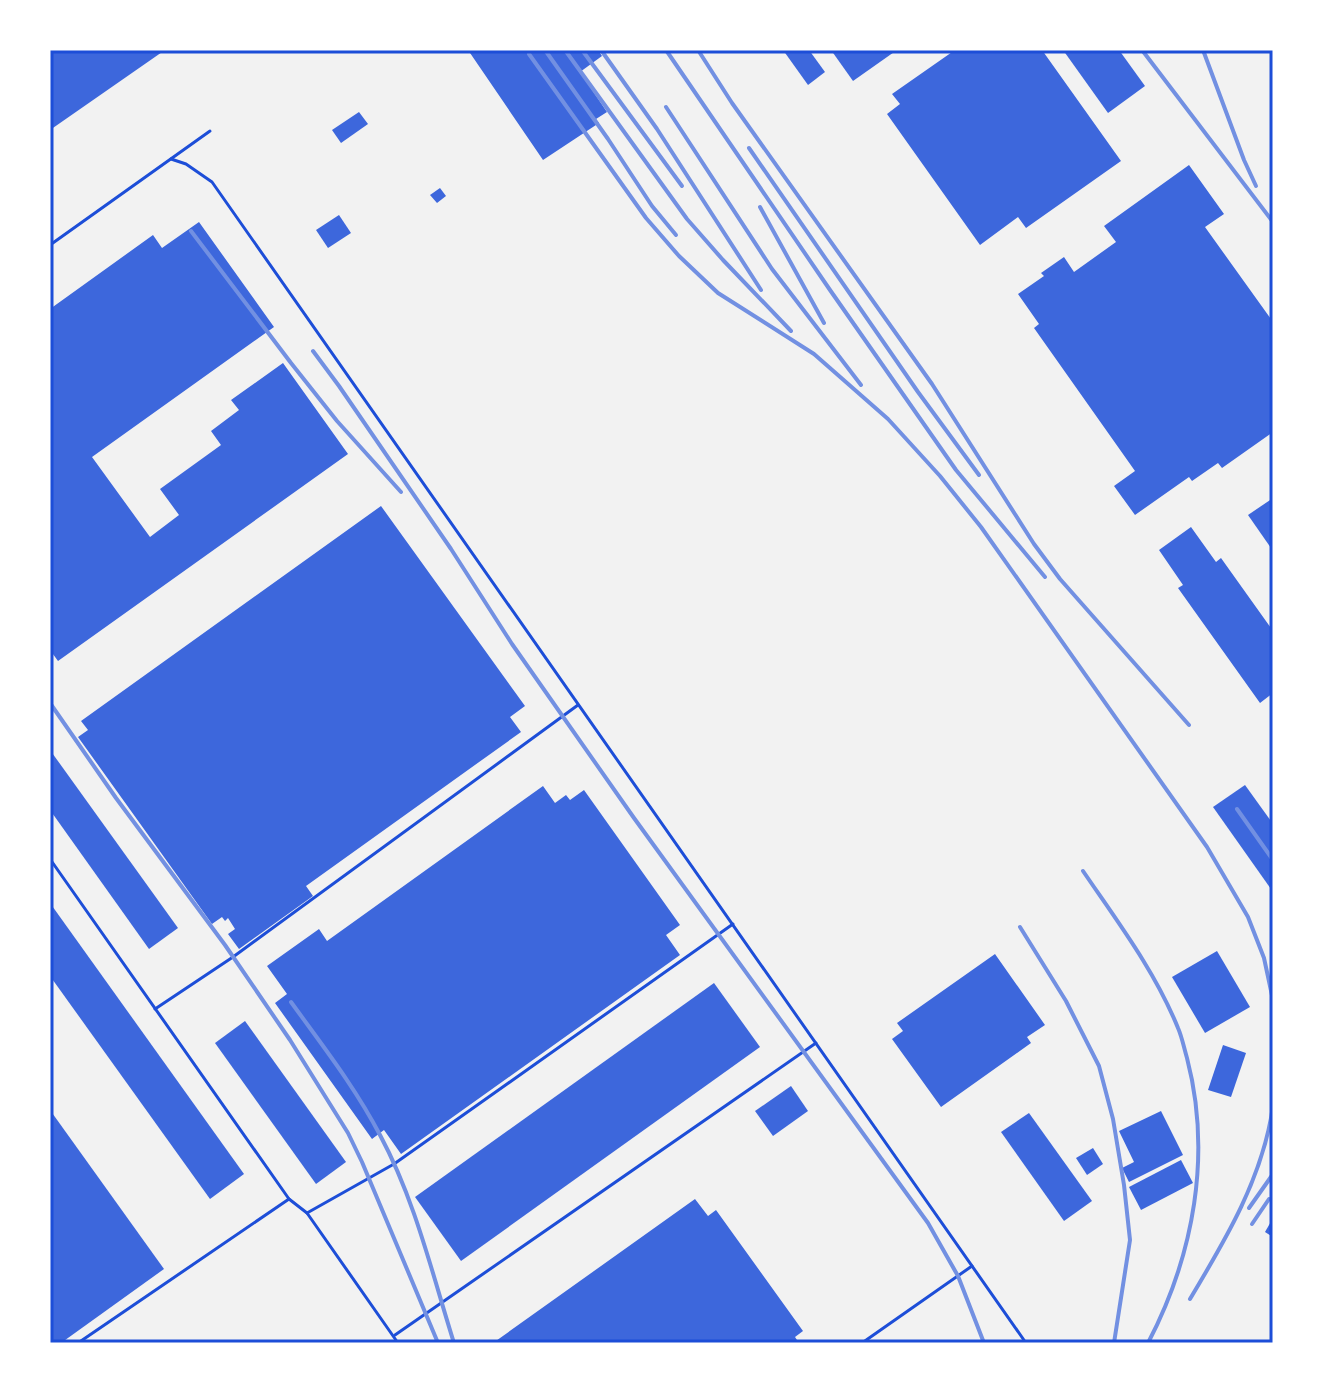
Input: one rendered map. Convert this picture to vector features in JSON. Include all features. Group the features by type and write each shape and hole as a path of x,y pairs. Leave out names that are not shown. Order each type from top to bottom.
{"lane":[{"path":"50,245 210,131"},
{"path":"171,159 186,164 212,182 1026,1343"},
{"path":"155,1009 233,957 578,705"},
{"path":"50,859 289,1199 307,1213 398,1343"},
{"path":"307,1213 394,1164 733,924"},
{"path":"394,1336 816,1043"},
{"path":"78,1343 289,1199"},
{"path":"862,1343 972,1266"}],"building":[{"path":"50,50 165,50 50,130"},
{"path":"468,50 598,50 602,56 580,72 607,112 596,119 599,123 543,160"},
{"path":"783,50 809,50 825,72 808,85"},
{"path":"831,50 897,50 853,81"},
{"path":"955,50 1042,50 1121,161 1026,228 1018,217 980,245 887,114 900,104 892,94"},
{"path":"1063,50 1119,50 1145,86 1108,113"},
{"path":"359,112 368,124 341,143 332,130"},
{"path":"1189,165 1224,214 1205,227 1273,322 1273,432 1222,468 1218,463 1192,481 1189,477 1135,515 1114,486 1135,471 1034,328 1039,324 1018,294 1064,257 1074,272 1116,242 1104,226"},
{"path":"440,188 446,196 437,203 430,195"},
{"path":"339,215 351,233 328,248 316,230"},
{"path":"199,222 274,327 92,457 150,537 179,515 160,489 221,445 211,431 239,410 231,400 283,363 348,454 58,661 50,650 50,309 153,235 162,248"},
{"path":"1273,498 1273,551 1248,515"},
{"path":"381,506 525,706 510,717 521,732 306,886 313,896 239,949 228,934 235,929 228,918 225,921 222,917 212,924 78,737 88,730 81,721"},
{"path":"1191,527 1216,562 1221,558 1273,631 1273,693 1260,703 1178,588 1183,585 1159,550"},
{"path":"50,750 178,928 149,949 50,810"},
{"path":"1245,785 1273,824 1273,892 1213,807"},
{"path":"543,786 555,803 566,795 570,800 584,790 680,925 666,935 680,955 401,1154 384,1130 372,1139 275,1003 287,994 267,966 319,929 327,941"},
{"path":"50,903 244,1174 210,1199 50,976"},
{"path":"1217,951 1250,1007 1205,1033 1172,977"},
{"path":"995,954 1045,1025 1027,1037 1031,1043 941,1107 892,1039 903,1031 897,1023"},
{"path":"714,983 760,1047 461,1261 415,1197"},
{"path":"245,1021 346,1162 316,1184 215,1043"},
{"path":"1223,1045 1246,1053 1231,1097 1208,1090"},
{"path":"791,1086 808,1111 773,1136 755,1111"},
{"path":"50,1110 164,1269 61,1343 50,1343"},
{"path":"1161,1111 1183,1155 1129,1182 1122,1168 1134,1162 1119,1131"},
{"path":"1029,1113 1092,1201 1064,1221 1001,1132"},
{"path":"1093,1148 1103,1164 1087,1175 1076,1158"},
{"path":"1181,1160 1193,1183 1141,1210 1129,1187"},
{"path":"695,1199 708,1216 716,1210 803,1331 795,1337 799,1343 493,1343"},
{"path":"1273,1218 1273,1237 1265,1232"}],"railway":[{"path":"545,50 652,206 676,235"},
{"path":"565,50 687,219 791,331"},
{"path":"582,50 682,186"},
{"path":"601,50 657,129 761,290"},
{"path":"666,50 956,470 1045,577"},
{"path":"698,50 732,103 932,384 1034,544 1060,579 1189,725"},
{"path":"1142,50 1273,222"},
{"path":"1203,50 1256,186"},
{"path":"529,54 646,218 679,256 718,293 814,354 888,419 981,527 1207,847 1248,917 1264,958 1273,1000"},
{"path":"666,107 772,269 861,385"},
{"path":"749,148 979,475"},
{"path":"760,207 824,323"},
{"path":"191,231 337,421 401,492"},
{"path":"313,351 634,818 928,1223 958,1276 984,1343"},
{"path":"50,703 225,945 348,1133 438,1343"},
{"path":"1237,809 1273,860"},
{"path":"1083,871 1135,947 1169,1007 1182,1039 1194,1094 1198,1131 1194,1204 1177,1275 1148,1343"},
{"path":"1020,927 1066,1001 1099,1066 1113,1119 1130,1240 1114,1343"},
{"path":"291,1002 360,1100 392,1160 422,1237 454,1343"},
{"path":"1190,1299 1252,1182 1273,1106"},
{"path":"1249,1208 1273,1174"},
{"path":"1252,1224 1269,1199"}]}
